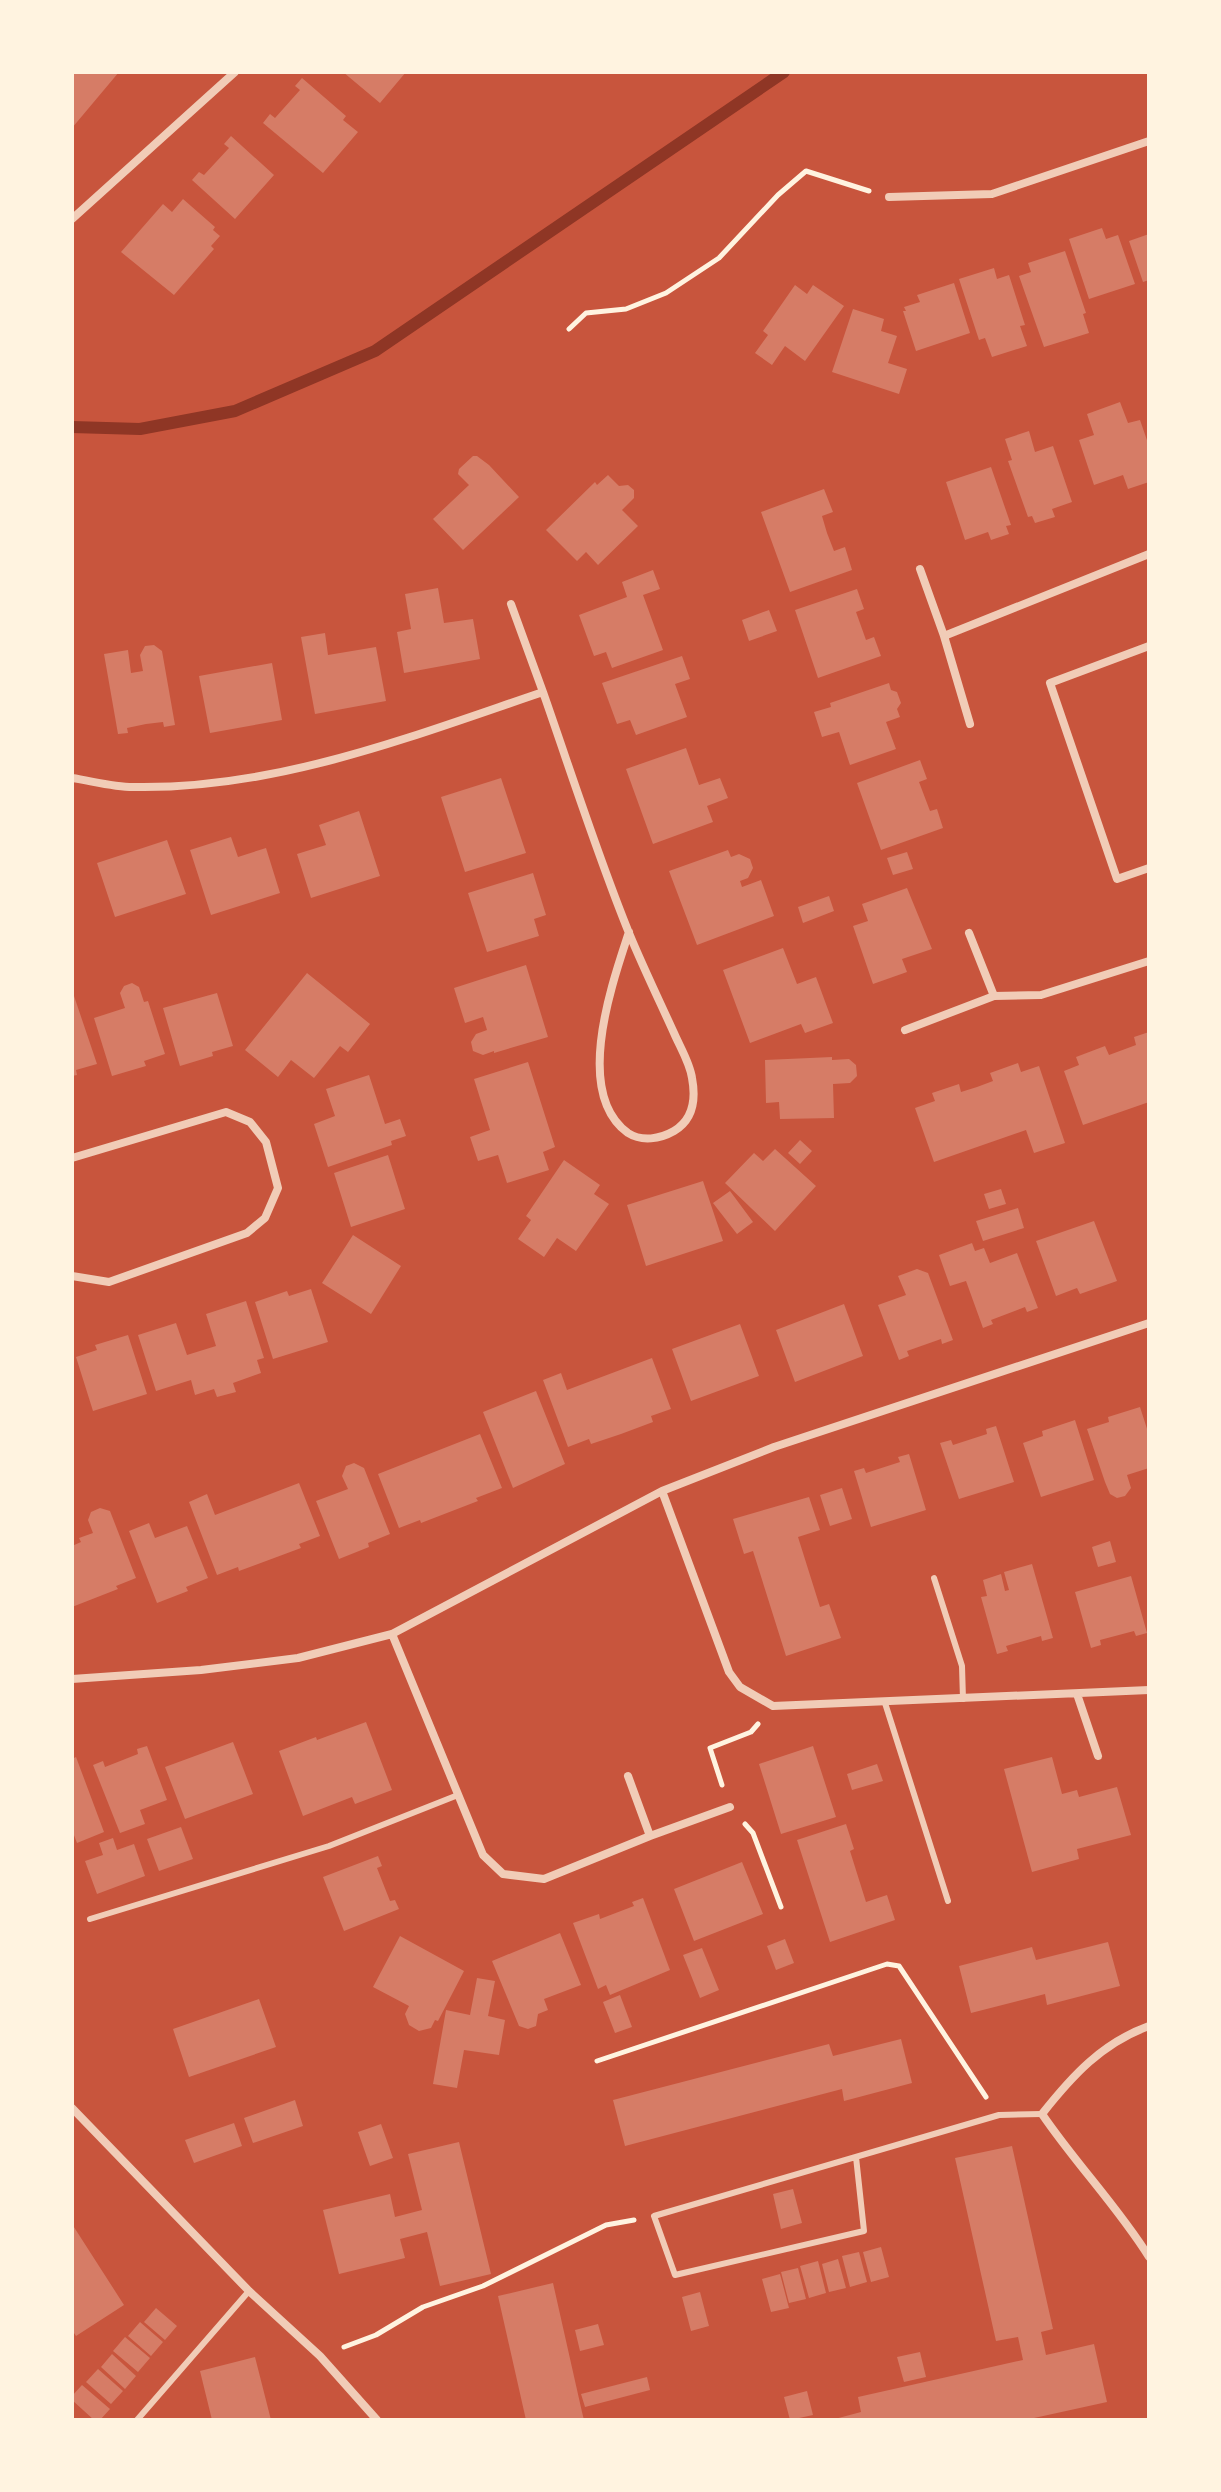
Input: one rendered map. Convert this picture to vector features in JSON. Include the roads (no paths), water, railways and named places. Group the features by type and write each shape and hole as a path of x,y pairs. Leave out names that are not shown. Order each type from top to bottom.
{"street":[{"path":"72,219 235,72"},
{"path":"889,197 992,194 1149,141"},
{"path":"944,636 1149,554"},
{"path":"920,569 970,724"},
{"path":"511,604 629,932 692,1075 695,1104 688,1119 676,1130 655,1139 633,1136 616,1123 602,1083 601,1044 607,999 629,932"},
{"path":"1149,646 1050,683 1117,879 1149,868"},
{"path":"72,778 131,787 244,781 371,750 543,692"},
{"path":"969,933 994,996"},
{"path":"905,1030 994,996 1041,995 1149,961"},
{"path":"72,1158 226,1112 250,1122 266,1142 278,1188 265,1218 247,1233 109,1282 72,1276"},
{"path":"72,1679 201,1670 298,1658 392,1634 662,1491 774,1447 1149,1323"},
{"path":"662,1491 729,1672 740,1687 773,1706 1149,1690"},
{"path":"392,1634 483,1855 503,1874 544,1879 730,1807"},
{"path":"1077,1694 1098,1756"},
{"path":"628,1776 650,1836"},
{"path":"1149,2026 1123,2036 1070,2078 1042,2114 1149,2257"},
{"path":"72,2108 249,2291 320,2356 377,2420"}],"lane":[{"path":"934,1578 962,1666 963,1699"},
{"path":"885,1703 948,1901"},
{"path":"90,1919 329,1846 458,1795"},
{"path":"856,2157 864,2231 675,2275 654,2216 999,2115 1042,2114"},
{"path":"137,2420 249,2291"}],"waterway":[{"path":"72,427 140,429 235,411 375,351 784,72"}]}
